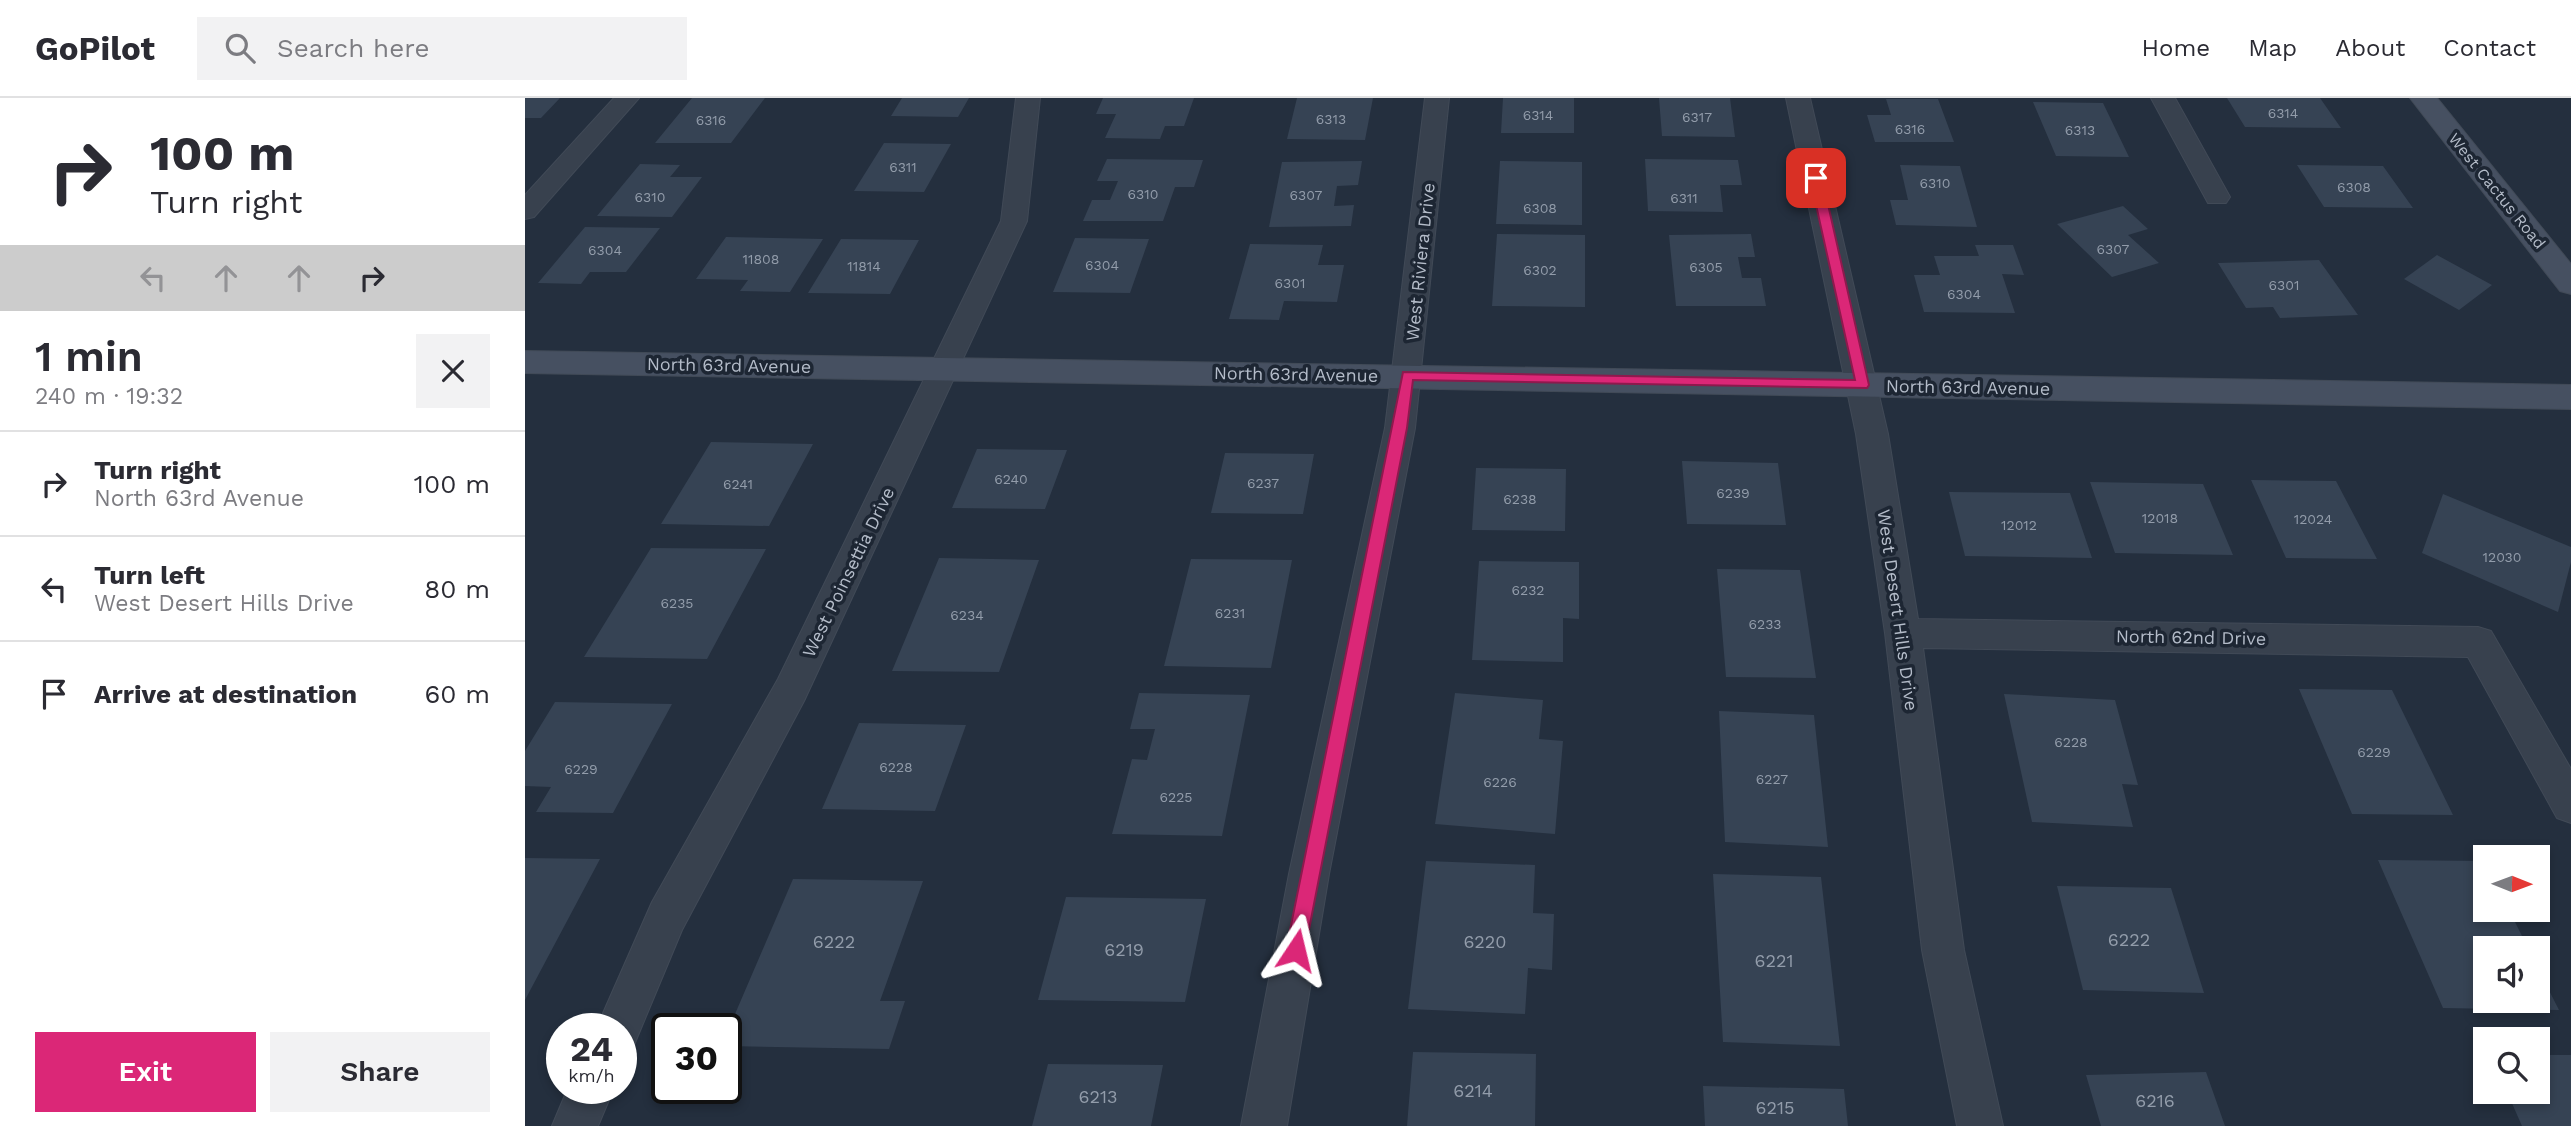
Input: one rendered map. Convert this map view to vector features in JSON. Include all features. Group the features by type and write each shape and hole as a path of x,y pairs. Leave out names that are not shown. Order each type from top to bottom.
{"street":[{"path":"525,211 627,98"},
{"name":"West Poinsettia Drive","path":"625,1013 667,916 791,690 1014,221 1028,98"},
{"name":"West Riviera Drive","path":"1264,1126 1309,874 1400,428 1437,98"},
{"name":"West Desert Hills Drive","path":"1798,98 1863,385 1903,633 1943,950 1980,1126"},
{"path":"2163,98 2217,197"},
{"name":"West Cactus Road","path":"2423,98 2571,284"},
{"name":"North 63rd Avenue","path":"525,362 2571,397"},
{"name":"North 62nd Drive","path":"1903,633 2478,642 2571,804"},
{"path":"575,1126 584,1104"}],"building":[{"path":"525,98 560,98 541,118 525,118"},
{"path":"692,98 765,98 731,143 655,143"},
{"path":"902,98 969,98 958,117 891,116"},
{"path":"1103,98 1194,98 1184,126 1165,126 1160,139 1105,138 1116,114 1096,114"},
{"path":"1297,98 1373,98 1365,140 1287,139"},
{"path":"1503,98 1574,98 1574,133 1501,133"},
{"path":"1659,98 1730,98 1735,137 1662,136"},
{"path":"2227,98 2320,98 2341,128 2245,127"},
{"path":"1886,99 1938,99 1954,142 1875,142 1867,115 1891,115"},
{"path":"2033,102 2103,103 2129,157 2056,156"},
{"path":"884,143 951,144 924,192 854,191"},
{"path":"1107,159 1203,160 1194,187 1175,187 1163,221 1083,221 1092,200 1110,200 1118,181 1097,181"},
{"path":"1645,159 1738,160 1742,185 1720,185 1723,212 1648,211"},
{"path":"1362,161 1358,185 1337,186 1334,206 1354,205 1351,226 1269,227 1282,162"},
{"path":"1500,161 1582,162 1582,225 1496,224"},
{"path":"640,164 680,165 670,177 702,177 672,217 597,216"},
{"path":"1900,165 1960,166 1977,227 1896,225 1890,200 1908,200"},
{"path":"2297,165 2383,166 2413,208 2324,207"},
{"path":"2123,206 2148,229 2128,235 2159,263 2112,277 2057,224"},
{"path":"585,227 660,228 626,272 590,272 581,284 538,283"},
{"path":"1497,234 1585,235 1585,307 1492,306"},
{"path":"1751,234 1755,257 1738,257 1742,278 1761,278 1766,306 1676,306 1669,235"},
{"path":"726,237 823,239 790,292 740,291 748,280 696,279"},
{"path":"1075,238 1149,239 1130,293 1053,292"},
{"path":"841,239 919,240 890,294 808,293"},
{"path":"1250,244 1323,245 1318,265 1344,265 1337,302 1284,301 1279,320 1229,319"},
{"path":"1975,245 2013,245 2024,275 2002,274 2015,313 1924,312 1914,275 1940,275 1934,256 1979,256"},
{"path":"2437,255 2492,285 2459,310 2404,279"},
{"path":"2319,260 2358,315 2280,318 2273,307 2246,308 2218,263"},
{"path":"711,442 813,444 769,526 661,524"},
{"path":"977,449 1067,450 1045,509 952,508"},
{"path":"1225,453 1314,454 1303,514 1211,513"},
{"path":"1682,461 1778,463 1786,525 1687,524"},
{"path":"1476,468 1566,469 1565,531 1472,530"},
{"path":"2251,480 2336,481 2377,559 2286,558"},
{"path":"2090,482 2203,484 2233,555 2115,553"},
{"path":"1949,492 2070,493 2092,558 1965,556"},
{"path":"2443,494 2571,547 2571,562 2558,612 2422,553"},
{"path":"651,548 766,549 707,659 584,657"},
{"path":"939,558 1039,560 999,672 892,671"},
{"path":"1191,559 1292,560 1271,668 1164,666"},
{"path":"1479,561 1579,562 1579,619 1563,618 1563,662 1472,660"},
{"path":"1717,569 1800,570 1816,678 1726,677"},
{"path":"2299,689 2392,690 2453,815 2352,814"},
{"path":"1139,693 1250,695 1222,836 1112,834 1132,759 1147,760 1155,729 1130,729"},
{"path":"1455,693 1543,700 1539,739 1563,741 1555,834 1435,824"},
{"path":"2004,694 2115,700 2138,785 2122,784 2133,827 2032,822"},
{"path":"555,702 672,704 613,813 536,812 551,787 525,786 525,751"},
{"path":"1719,711 1814,715 1828,847 1725,842"},
{"path":"859,723 966,725 935,811 822,809"},
{"path":"525,858 600,859 525,1000"},
{"path":"2378,860 2473,861 2473,922 2515,922 2522,936 2473,936 2473,1009 2443,1008"},
{"path":"1426,861 1535,865 1533,913 1554,914 1552,970 1528,968 1525,1014 1408,1009"},
{"path":"1713,874 1821,877 1840,1046 1723,1042"},
{"path":"793,879 923,881 880,1001 905,1001 889,1049 742,1046 742,1013 735,1013"},
{"path":"2057,886 2171,888 2204,993 2083,990"},
{"path":"1066,897 1206,899 1185,1002 1038,1000"},
{"path":"2550,992 2559,1010 2550,1010"},
{"path":"1413,1052 1536,1054 1535,1126 1407,1126"},
{"path":"2550,1055 2571,1055 2571,1126 2522,1126 2512,1104 2550,1104"},
{"path":"1048,1064 1163,1065 1151,1126 1032,1126"},
{"path":"2206,1072 2225,1126 2101,1126 2086,1075"},
{"path":"1703,1086 1844,1089 1848,1126 1705,1126"}],"route":[{"path":"1296,950 1309,874 1400,428 1407,375 1863,385 1816,178"}]}
